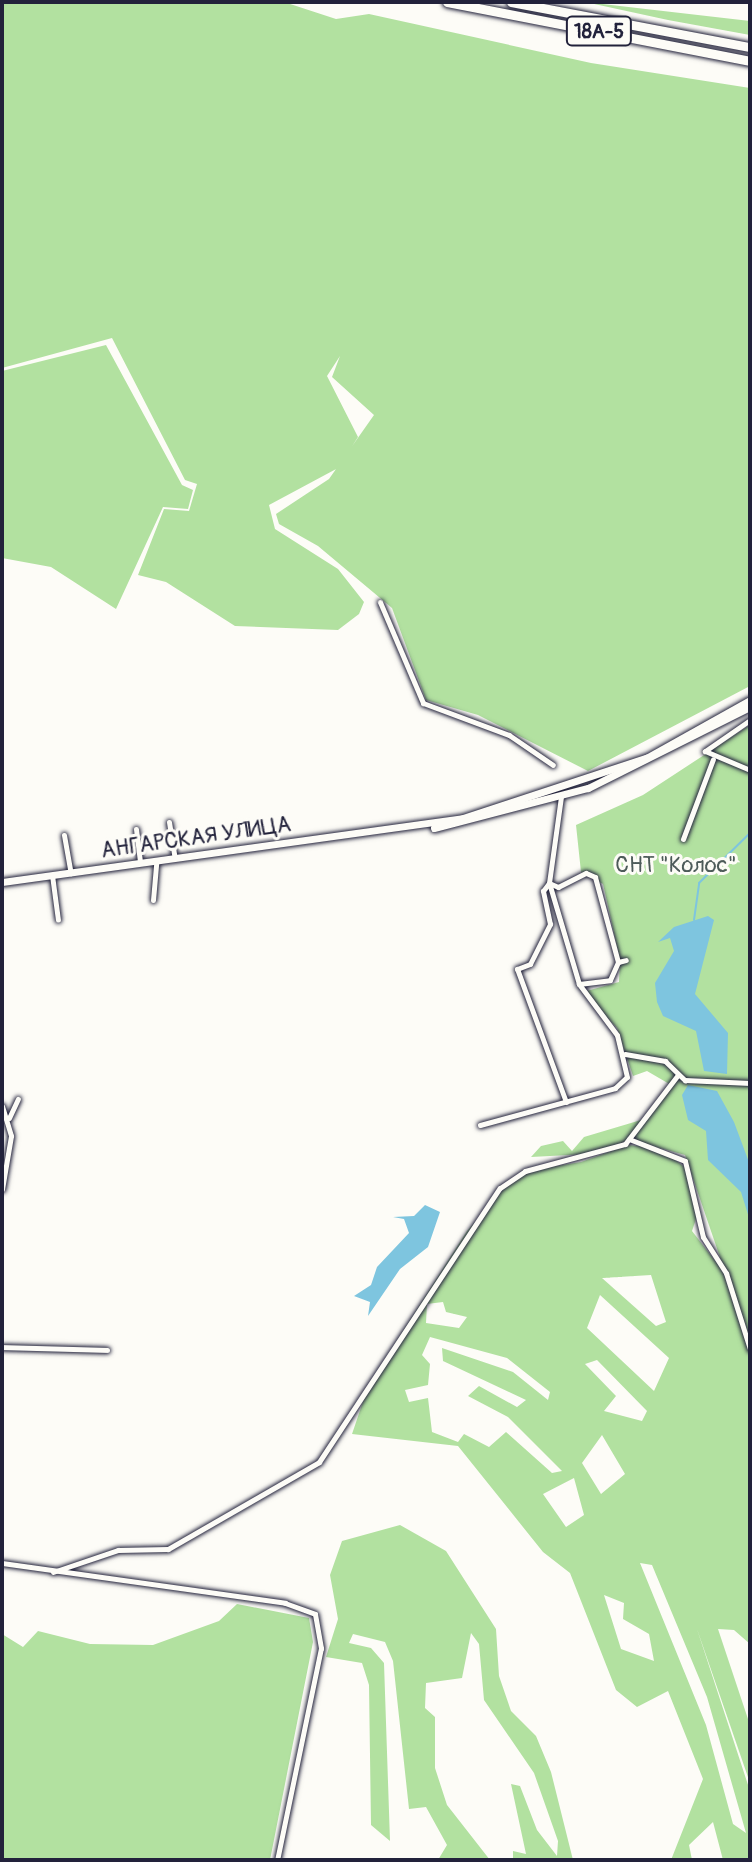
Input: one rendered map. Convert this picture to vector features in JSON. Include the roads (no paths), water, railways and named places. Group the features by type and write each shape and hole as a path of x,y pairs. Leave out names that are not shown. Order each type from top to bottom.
{"highway":[{"name":"18А-5","path":"447,2 750,61"},
{"name":"18А-5","path":"511,2 750,47"}],"main road":[{"name":"АНГАРСКАЯ УЛИЦА","path":"395,830 558,793 646,758 750,700"},
{"name":"АНГАРСКАЯ УЛИЦА","path":"2,882 464,823 561,797 671,752 750,707"}],"street":[{"path":"380,602 423,703 509,735 553,765"},
{"path":"750,720 706,747 713,759 750,770"},
{"path":"683,839 713,759"},
{"path":"480,1125 615,1088 627,1077 625,1054 579,984 549,883 561,797"},
{"path":"169,822 175,859"},
{"path":"136,829 140,864"},
{"path":"64,835 71,873"},
{"path":"153,900 156,862"},
{"path":"549,883 558,887 586,873 595,877 618,962 610,980 579,984"},
{"path":"52,875 58,920"},
{"path":"549,883 543,891 550,924 530,964 517,969 566,1102"},
{"path":"618,962 626,960"},
{"path":"625,1054 665,1061 677,1076 750,1083"},
{"path":"53,1572 118,1550 168,1549 227,1509 301,1477 334,1444 352,1404 500,1188 525,1171 603,1154 629,1139 677,1076"},
{"path":"2,1189 9,1118 18,1099"},
{"path":"2,1106 9,1118"},
{"path":"629,1139 685,1161 703,1237 726,1273 750,1349"},
{"path":"2,1347 107,1350"},
{"path":"2,1563 285,1603 315,1614 321,1648 277,1860"}],"water":[{"path":"708,916 714,920 695,994 728,1033 727,1074 704,1071 696,1031 663,1016 657,1002 655,983 674,951 670,938 658,942 674,927"},
{"path":"688,1085 717,1091 734,1122 750,1165 750,1221 741,1192 708,1160 706,1131 688,1120 682,1095"},
{"path":"425,1205 440,1212 428,1247 400,1269 368,1316 370,1302 354,1296 371,1285 377,1267 409,1233 404,1219 393,1217 414,1216"}],"waterway":[{"path":"694,920 699,883 750,833"}],"park label":[{"name":"СНТ \"Колос\"","path":"676,866"}]}
